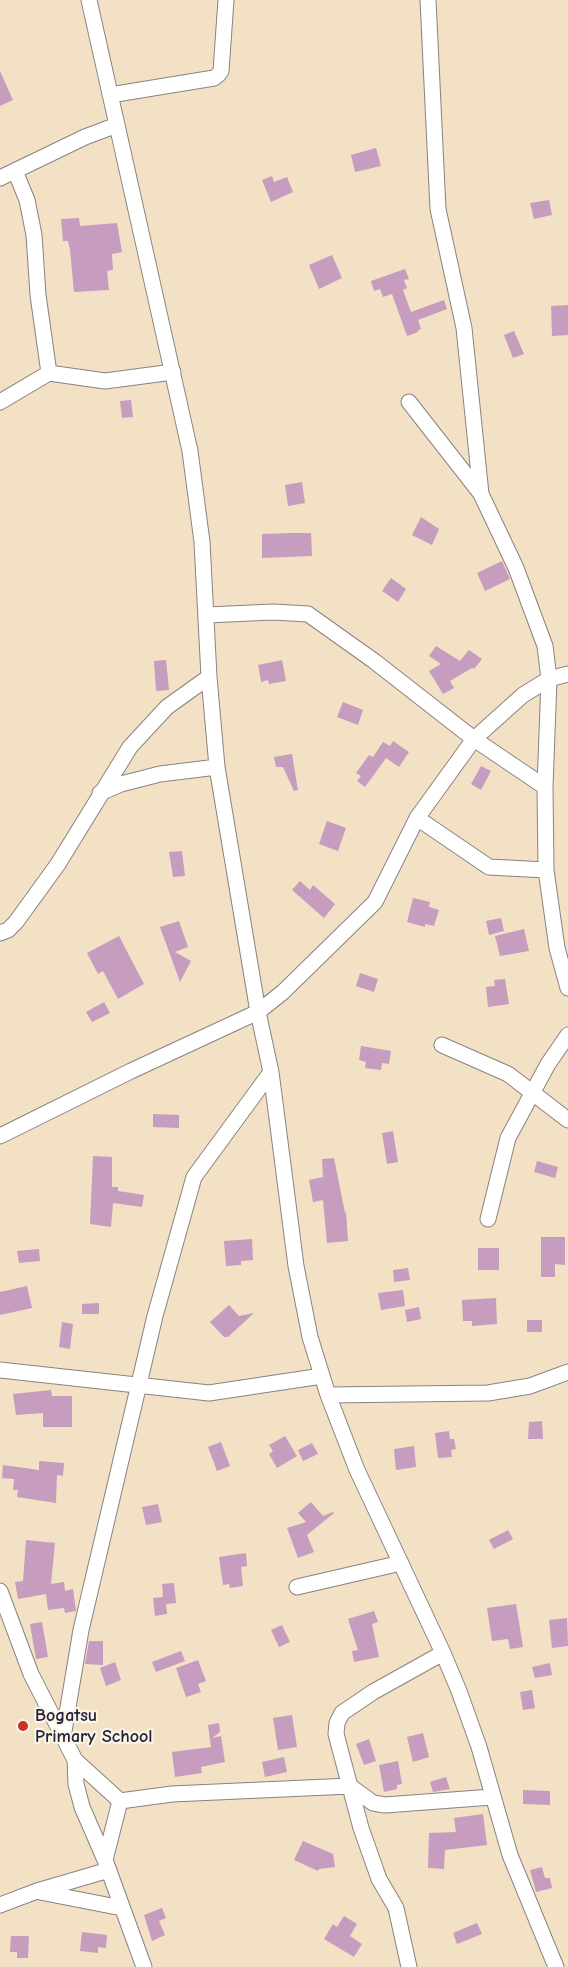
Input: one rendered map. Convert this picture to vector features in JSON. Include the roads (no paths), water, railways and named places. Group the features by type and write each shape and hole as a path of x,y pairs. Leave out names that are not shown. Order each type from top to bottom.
{"street":[{"path":"89,0 190,451 202,542 209,677 217,767 258,1012 271,1072 296,1266 310,1337 328,1395 357,1470 444,1653 479,1747 510,1855 556,1967"},
{"path":"110,95 214,78 218,75 221,71 226,0"},
{"path":"428,0 438,209 464,328 481,494"},
{"path":"0,178 85,137 117,125"},
{"path":"15,171 27,200 34,235 40,315 49,373"},
{"path":"0,402 49,373 105,381 173,372"},
{"path":"409,402 481,494 516,568 543,637 549,679 545,787 546,870 557,948 568,988"},
{"path":"207,615 273,612 308,614 374,661 474,739 545,787"},
{"path":"0,1136 258,1012 284,992 375,902 417,818 474,739 523,695 549,679 568,674"},
{"path":"0,933 8,930 16,922 58,864 130,747 167,707 209,677"},
{"path":"100,793 121,784 160,774 217,767"},
{"path":"417,818 489,867 546,870"},
{"path":"488,1219 508,1138 532,1091 560,1044 568,1035"},
{"path":"442,1045 508,1074 568,1120"},
{"path":"63,1737 81,1630 141,1384 155,1316 194,1177 271,1072"},
{"path":"0,1370 209,1392 322,1376"},
{"path":"328,1395 488,1393 530,1386 568,1372"},
{"path":"297,1587 401,1563"},
{"path":"0,1591 31,1674 75,1760 120,1801"},
{"path":"409,1967 396,1908 379,1879 361,1828 336,1734 337,1723 342,1713 373,1692 444,1653"},
{"path":"75,1760 76,1784 82,1807 107,1865 144,1967"},
{"path":"120,1801 172,1794 305,1786 350,1786 373,1803 385,1805 492,1797"},
{"path":"107,1865 120,1801"},
{"path":"0,1905 107,1865"},
{"path":"37,1891 122,1908"}],"place":[{"name":"Bogatsu Primary School","path":"23,1726"}]}
